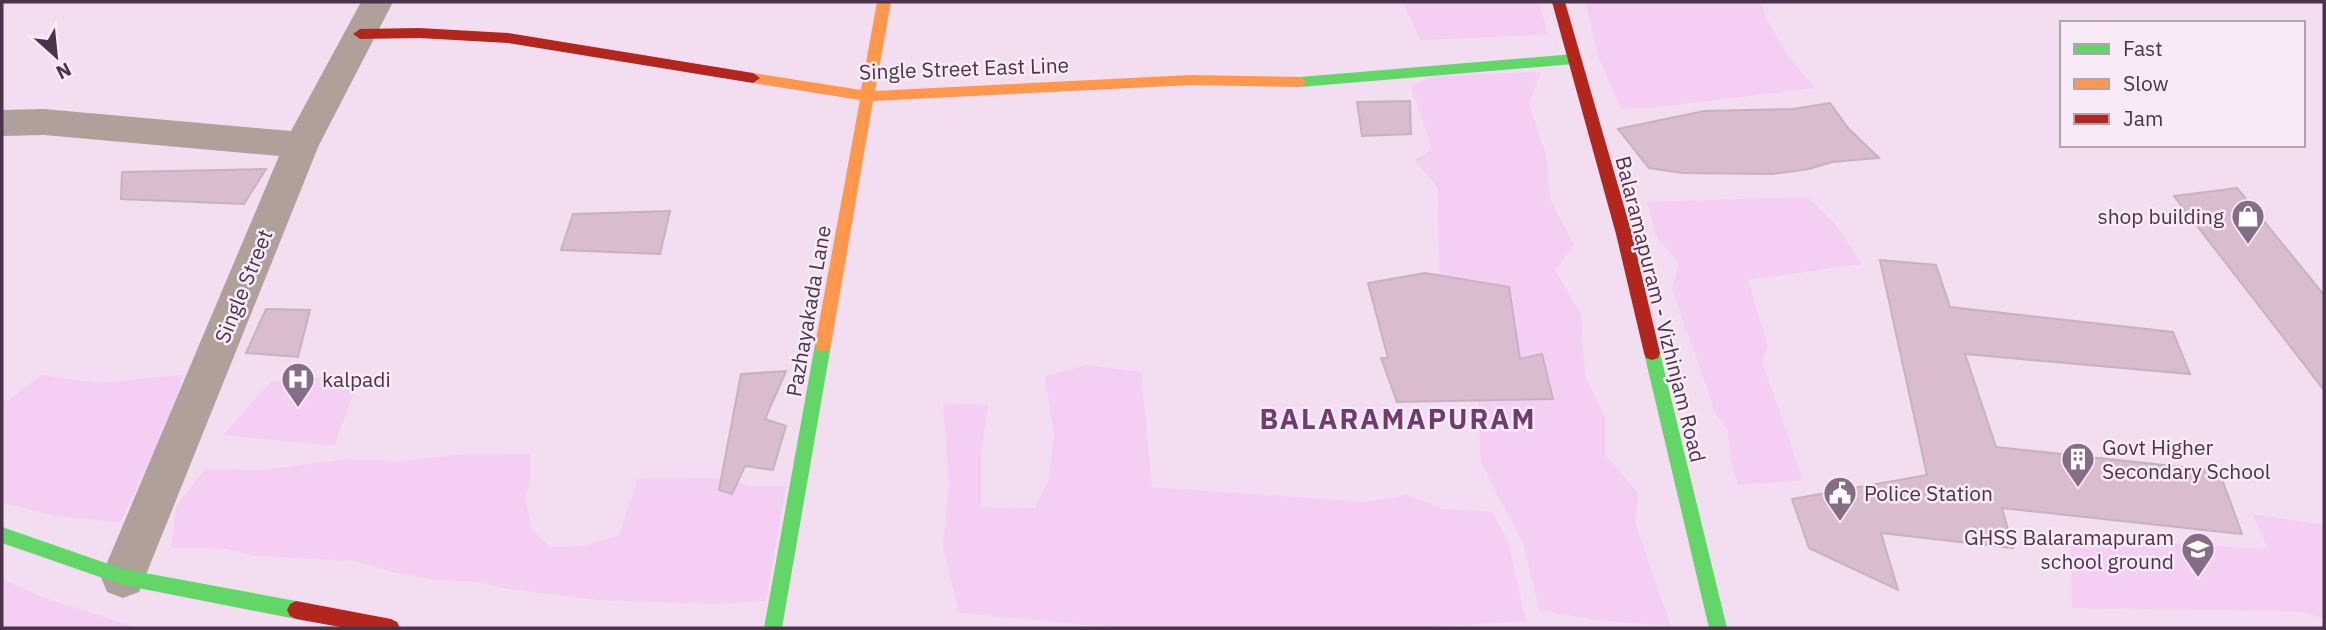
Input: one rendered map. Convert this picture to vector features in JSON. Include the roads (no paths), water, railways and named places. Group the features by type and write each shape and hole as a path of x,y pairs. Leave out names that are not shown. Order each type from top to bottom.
{"street":[{"name":"Single Street","path":"123,577 301,145 377,2"},
{"name":"Pazhayakada Lane","path":"773,628 884,2"},
{"name":"Balaramapuram - Vizhinjam Road","path":"1558,2 1624,234 1718,628"},
{"name":"Single Street East Line","path":"360,34 419,33 508,38 867,96 1191,80 1288,83 1574,59"},
{"path":"2,123 44,122 301,145"},
{"path":"2,536 123,577 391,628"}],"place":[{"name":"shop building","path":"2248,246"},
{"name":"kalpadi","path":"298,409"},
{"name":"Govt Higher Secondary School","path":"2078,489"},
{"name":"Police Station","path":"1840,523"},
{"name":"GHSS Balaramapuram school ground","path":"2198,579"}],"district":[{"name":"BALARAMAPURAM","path":"1398,418"}]}
